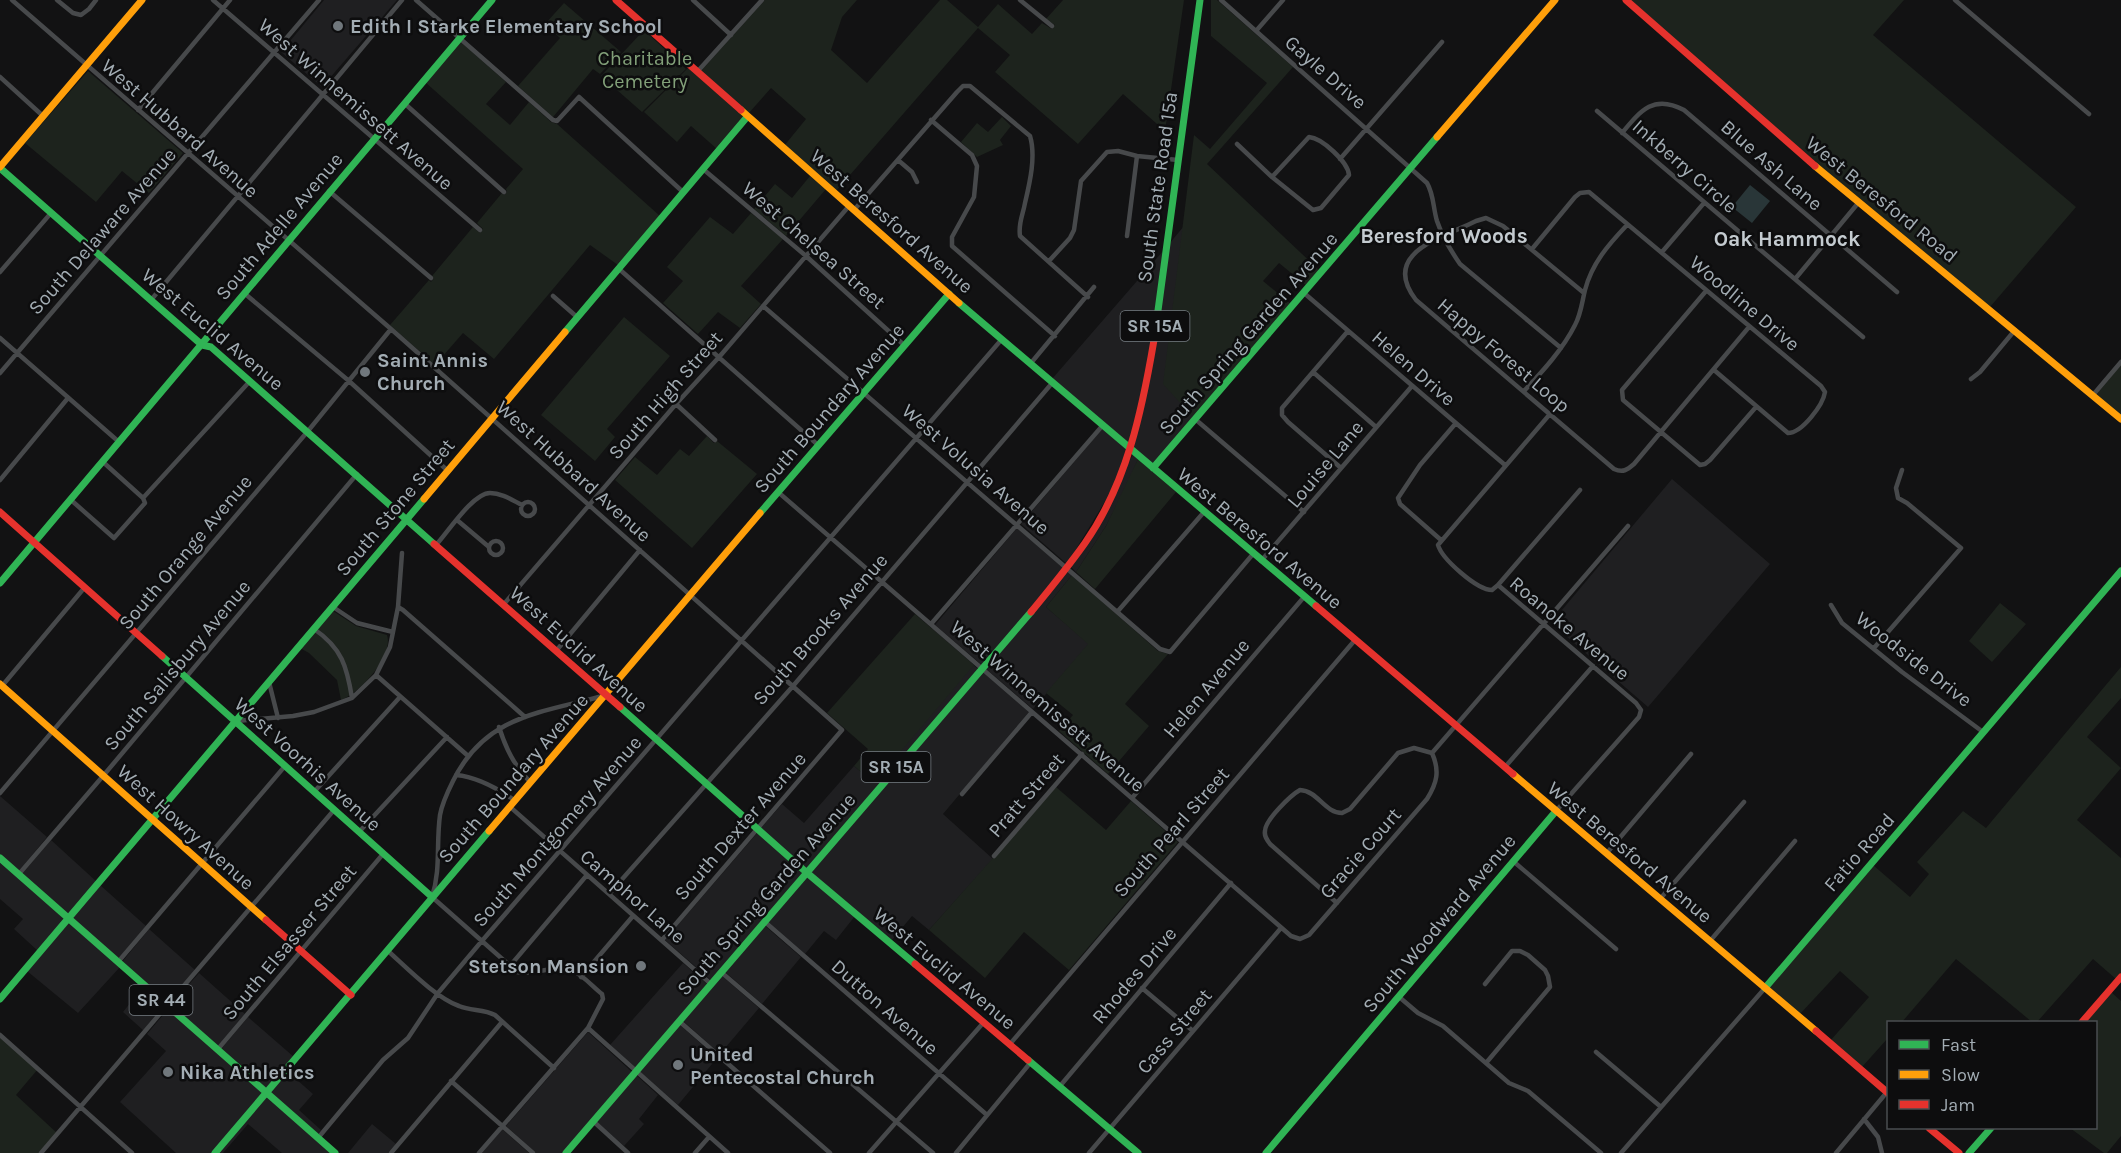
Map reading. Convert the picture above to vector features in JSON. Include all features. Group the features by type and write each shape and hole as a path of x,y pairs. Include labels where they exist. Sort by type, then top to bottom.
{"main road":[{"path":"0,167 142,0"},
{"name":"South Adelle Avenue","path":"0,583 492,0"},
{"name":"West Beresford Avenue","path":"616,0 949,294 1887,1092"},
{"name":"South State Road 15a","path":"1132,449 1148,380 1200,0"},
{"name":"South Spring Garden Avenue","path":"1153,468 1555,0"},
{"name":"West Beresford Road","path":"1626,0 1701,64 1786,142 2121,419"},
{"name":"South Stone Street","path":"0,999 747,117"},
{"name":"West Euclid Avenue","path":"0,167 202,345 211,347 308,431 806,872 1138,1153"},
{"name":"South Boundary Avenue","path":"215,1153 514,800 949,294"},
{"name":"South Spring Garden Avenue","path":"566,1153 1068,568 1104,512 1120,481 1132,449"},
{"name":"West Voorhis Avenue","path":"0,512 432,897"},
{"name":"Fatio Road","path":"1765,988 2121,571"},
{"name":"West Howry Avenue","path":"1,686 351,995"},
{"name":"South Woodward Avenue","path":"1266,1153 1556,811"},
{"name":"SR 44","path":"0,858 267,1092 333,1153"},
{"path":"2084,1021 2121,977"},
{"path":"1930,1129 1959,1153"},
{"path":"1969,1153 1990,1129"}],"street":[{"name":"West Hubbard Avenue","path":"12,0 391,329 842,730"},
{"path":"57,0 73,13 81,15 96,0"},
{"name":"West Winnemissett Avenue","path":"213,0 480,230"},
{"path":"138,110 230,0"},
{"name":"South Delaware Avenue","path":"0,373 319,0"},
{"path":"151,300 239,198 402,0"},
{"path":"416,0 553,120 556,121 579,98 683,192"},
{"path":"693,0 731,35"},
{"path":"697,72 762,0"},
{"name":"Gayle Drive","path":"1221,0 1412,167 1431,190 1438,223 1460,264 1561,348"},
{"path":"1256,31 1282,0"},
{"path":"1955,0 2089,114"},
{"path":"1022,1 1052,26"},
{"path":"1340,159 1442,42"},
{"path":"0,77 43,116"},
{"name":"South High Street","path":"504,604 806,256 898,160 963,86 970,86 1030,136 1034,147 1025,205 1018,226 1020,236 1049,261"},
{"path":"404,103 504,192"},
{"name":"Blue Ash Lane","path":"1622,133 1646,108 1660,103 1675,105 1684,110 1897,292"},
{"name":"Inkberry Circle","path":"1597,111 1863,336"},
{"path":"932,120 972,155 978,166 974,197 952,237 952,246 1055,336"},
{"path":"1237,144 1272,177 1308,208 1317,211 1347,179 1349,170 1320,140 1310,137 1272,177"},
{"path":"1088,297 1049,261 1067,242 1074,230 1081,181 1107,152 1118,151 1137,156 1178,160"},
{"path":"1126,236 1137,156"},
{"path":"898,160 912,172 917,182"},
{"name":"West Chelsea Street","path":"703,169 806,256 904,345"},
{"path":"329,191 431,278"},
{"name":"Woodline Drive","path":"1532,249 1575,197 1585,191 1598,199 1821,386 1825,393 1824,400 1798,431 1788,433 1714,370"},
{"path":"1795,279 1859,202"},
{"path":"1662,252 1704,203"},
{"path":"0,272 51,213"},
{"name":"Happy Forest Loop","path":"1584,293 1503,226 1486,218 1416,250 1411,257 1406,276 1407,286 1416,300 1614,469 1621,472 1634,464 1749,327"},
{"path":"1524,391 1568,339 1580,315 1584,293 1599,258 1627,225"},
{"path":"618,268 819,445"},
{"path":"1031,363 1094,288"},
{"path":"1706,291 1622,390 1623,400 1700,465 1706,464 1756,406"},
{"path":"243,293 349,381 448,471"},
{"name":"Helen Drive","path":"1304,293 1505,465"},
{"path":"553,296 577,317"},
{"name":"West Volusia Avenue","path":"763,306 1160,649 1170,652 1253,554"},
{"name":"South Orange Avenue","path":"0,793 308,431 391,329"},
{"path":"1971,379 1980,372 2015,330"},
{"path":"1341,468 1288,423 1282,415 1282,408 1348,331"},
{"path":"0,338 119,442"},
{"name":"South Montgomery Avenue","path":"318,1138 383,1060 408,1038 438,993 481,942 1002,339"},
{"path":"2092,395 2121,362"},
{"path":"1312,372 1376,427"},
{"path":"71,500 114,538 250,381"},
{"name":"South Brooks Avenue","path":"609,894 793,686 1053,382"},
{"name":"Louise Lane","path":"1261,561 1412,386"},
{"path":"0,480 68,398"},
{"path":"676,404 715,440"},
{"path":"1441,540 1550,414"},
{"path":"1195,419 1305,512"},
{"name":"Roanoke Avenue","path":"1456,423 1402,490 1398,498 1400,504 1441,540 1438,545 1443,556 1479,587 1492,590 1498,585 1636,703 1641,710 1639,717"},
{"path":"931,624 1103,425"},
{"path":"103,462 144,501"},
{"path":"1874,648 1961,548 1898,498 1896,488 1902,470"},
{"name":"South Salisbury Avenue","path":"18,874 104,776 357,474"},
{"path":"1498,585 1580,490"},
{"name":"West Winnemissett Avenue","path":"778,492 1281,928 1291,936 1300,939"},
{"path":"436,545 477,498 488,493 500,494 522,505"},
{"path":"1118,611 1204,512"},
{"path":"457,520 489,547"},
{"path":"1337,903 1270,844 1264,830 1267,823 1293,794 1300,790 1311,793 1331,810 1342,813 1350,809 1398,753 1414,748 1432,753 1628,526"},
{"path":"556,651 640,549"},
{"path":"236,722 314,712 352,698 376,675 390,647 398,607 402,553"},
{"path":"1,686 86,587"},
{"name":"Helen Avenue","path":"1132,798 1304,597"},
{"name":"Woodside Drive","path":"1831,605 1842,623 1902,672 1983,732"},
{"path":"333,607 357,623 393,632"},
{"path":"398,607 525,717"},
{"path":"314,629 327,638 339,651 349,675 352,698"},
{"name":"South Pearl Street","path":"1010,1044 1355,640"},
{"path":"1505,767 1593,666"},
{"path":"376,675 467,755"},
{"path":"268,682 278,717"},
{"path":"432,897 438,880 440,812 467,755 499,728 525,717 605,696"},
{"path":"314,792 400,697"},
{"path":"962,794 1032,712"},
{"name":"South Woodward Avenue","path":"1556,811 1639,717"},
{"path":"499,728 516,766 530,782"},
{"name":"South Dexter Avenue","path":"662,940 842,730"},
{"path":"359,832 447,737"},
{"name":"Gracie Court","path":"1300,939 1309,935 1426,799 1436,781 1437,769 1432,753"},
{"path":"1606,854 1691,753"},
{"name":"Pratt Street","path":"994,856 1082,754"},
{"path":"118,962 285,766"},
{"path":"456,775 485,783 514,800"},
{"path":"1660,899 1744,802"},
{"name":"Camphor Lane","path":"509,806 711,984"},
{"path":"41,1153 334,810"},
{"path":"1710,941 1795,841"},
{"name":"South Elsasser Street","path":"218,1049 383,854"},
{"path":"1513,861 1616,949"},
{"path":"479,1153 588,1028 602,1003 602,994 570,969 562,968 527,974 509,967 587,875"},
{"name":"Rhodes Drive","path":"1060,1086 1231,884"},
{"name":"West Voorhis Avenue","path":"432,897 509,967"},
{"path":"581,977 633,916"},
{"name":"Dutton Avenue","path":"764,922 987,1115"},
{"name":"Cass Street","path":"1089,1153 1281,928"},
{"path":"388,951 438,993 459,1006 489,1012 554,1068"},
{"path":"1485,984 1512,951 1520,951 1545,969 1550,982 1550,987 1540,1000 1486,1063"},
{"path":"721,972 933,1153"},
{"path":"1142,988 1193,1031"},
{"name":"Fatio Road","path":"1621,1153 1765,988"},
{"path":"1398,996 1418,1013 1443,1026 1509,1083 1528,1091 1601,1153"},
{"path":"679,1021 830,1153"},
{"path":"391,1153 502,1022"},
{"path":"869,1153 984,1022"},
{"path":"588,1028 728,1153"},
{"path":"0,1035 132,1153"},
{"path":"1596,1052 1661,1107"},
{"path":"956,1153 1031,1062"},
{"path":"451,1081 532,1153"},
{"path":"1836,1153 1887,1094"},
{"path":"1864,1119 1878,1137 1882,1153"},
{"path":"593,1121 628,1153"},
{"path":"695,1153 709,1137"}],"shaded area":[{"name":"Edith I Starke Elementary School","path":"324,0 397,0 322,87 281,52"},
{"path":"1750,185 1770,201 1752,223 1732,207"},
{"path":"1184,226 1179,266 1193,417 1153,465 1134,448 1169,244"},
{"path":"1163,251 1146,380 1131,445 1052,379"},
{"path":"1103,428 1129,450 1118,480 1067,564 1021,524"},
{"path":"1133,454 1138,459 1128,483 1106,526 1076,572 1071,567"},
{"path":"1672,479 1770,564 1648,707 1551,623"},
{"path":"1017,528 1064,568 982,665 935,625"},
{"path":"1068,571 1072,575 1046,607 1089,644 1033,709 985,668"},
{"path":"932,628 978,669 806,869 761,828 782,804 804,823 854,766 873,782"},
{"path":"982,671 1029,712 943,814 993,859 929,930 912,916 892,940 809,872"},
{"path":"0,796 47,837 19,871 0,854"},
{"path":"758,832 803,873 711,980 665,940"},
{"path":"51,840 97,882 69,915 22,874"},
{"path":"0,861 65,919 38,951 14,929 23,919 0,899"},
{"path":"806,875 855,916 836,940 824,931 805,954 767,921"},
{"path":"100,885 146,926 118,959 72,918"},
{"path":"69,922 120,967 78,1013 27,971"},
{"path":"764,925 801,957 762,1004 724,971"},
{"path":"149,929 195,970 168,1002 122,962"},
{"path":"683,963 707,984 636,1068 610,1045"},
{"path":"199,973 245,1014 218,1046 171,1005"},
{"path":"721,975 759,1008 720,1054 682,1020"},
{"path":"143,987 165,1006 144,1031 123,1012"},
{"path":"168,1009 263,1093 212,1153 176,1153 120,1102 166,1051 147,1034"},
{"path":"248,1017 294,1057 266,1089 221,1049"},
{"path":"679,1024 717,1058 678,1105 639,1071"},
{"path":"588,1032 632,1072 563,1153 536,1153 506,1126"},
{"path":"287,1071 313,1094 299,1110 321,1130 318,1134 270,1092"},
{"path":"636,1075 658,1095 639,1119 644,1124 624,1146 596,1121"},
{"path":"266,1096 330,1152 282,1153 248,1124 223,1153 218,1153"},
{"path":"372,1124 396,1144 388,1153 348,1153"},
{"path":"502,1129 529,1153 482,1153"}],"green space":[{"path":"765,0 857,0 842,17 831,50 867,83 940,0 947,0 978,27 998,4 1032,34 1042,23 1052,29 1055,25 1046,19 1063,0 1184,0 1165,131 1123,94 1078,144 995,72 1010,55 978,28 836,191 784,146 806,119 771,88 748,114 700,72"},
{"path":"1211,0 1217,0 1293,67 1207,164 1320,271 1307,286 1279,263 1263,281 1291,304 1193,417 1163,384 1194,135 1210,149 1267,83 1211,36"},
{"path":"1630,0 1904,0 1873,35 2076,207 1990,307 1788,140"},
{"path":"564,3 621,52 600,74 593,69 553,117 518,86 560,38 545,24"},
{"name":"Charitable Cemetery","path":"644,30 686,69 642,112 601,76"},
{"path":"460,41 506,82 486,104 510,125 529,102 660,216 618,265 590,245 494,359 463,333 435,365 390,325 429,280 431,282 434,278 432,276 473,227 480,233 483,229 477,223 502,193 504,195 507,192 506,189 523,169 425,82"},
{"path":"688,68 744,117 717,149 691,126 677,142 644,112"},
{"path":"88,71 183,153 149,193 122,171 96,202 25,143"},
{"path":"1002,117 1011,126 1000,140 1003,145 977,157 961,142 977,123 988,132"},
{"path":"810,176 826,189 786,236 754,209 775,184 792,198"},
{"path":"751,213 783,239 741,286 761,304 740,328 718,312 698,334 663,303 683,281 667,267 710,217 733,234"},
{"path":"624,317 670,356 607,429 615,437 595,461 541,415"},
{"path":"2121,365 2121,416 2096,395"},
{"path":"707,436 714,443 717,441 757,474 692,548 615,480 635,457 657,475 680,449 689,456"},
{"path":"1138,459 1176,492 1095,589 1076,572 1106,526"},
{"path":"1072,575 1158,651 1168,654 1125,704 1149,726 1108,774 1059,731 1073,715 1046,693 1088,644 1046,607"},
{"path":"2000,603 2026,624 1992,662 1969,641"},
{"path":"333,611 356,626 387,635 388,644 381,663 374,673 357,690 341,700 337,680 309,653 300,648"},
{"path":"915,614 974,665 874,783 854,766 868,749 827,713"},
{"path":"2121,667 2121,698 2087,737 2121,768 2077,820 2121,858 2121,973 2116,979 2093,959 2038,1021 2031,1021 1956,959 1903,1021 1887,1021 1887,1039 1862,1067 1830,1041 1869,997 1840,971 1800,1014 1769,988 1873,865 1910,897 1929,874 1917,862 1963,811 1986,828"},
{"path":"1056,787 1106,830 1131,801 1178,842 1069,970 1024,932 985,978 929,930"},
{"path":"2111,992 2121,1001 2121,1136 2107,1153 2071,1129 2097,1129 2097,1021 2086,1021"},
{"path":"0,1035 38,1069 16,1095 58,1134 41,1153 0,1153"}],"traffic: fast":[{"path":"0,583 492,0"},
{"path":"1154,340 1200,0"},
{"path":"565,332 747,117"},
{"path":"1153,468 1437,137"},
{"path":"0,168 202,345 211,347 434,544"},
{"path":"760,513 949,294"},
{"path":"959,303 1316,606"},
{"path":"0,999 424,499"},
{"path":"1765,988 2121,571"},
{"path":"566,1153 1031,612"},
{"path":"162,656 432,897"},
{"path":"620,707 806,872 915,964"},
{"path":"1266,1153 1556,811"},
{"path":"215,1153 489,831"},
{"path":"0,858 335,1153"},
{"path":"1028,1060 1138,1153"},
{"path":"1969,1153 1990,1129"}],"traffic: slow":[{"path":"0,167 142,0"},
{"path":"1437,137 1555,0"},
{"path":"741,110 959,303"},
{"path":"1815,166 2121,419"},
{"path":"424,499 565,332"},
{"path":"489,831 760,513"},
{"path":"0,684 266,920"},
{"path":"1513,774 1816,1031"}],"traffic: jam":[{"path":"616,0 741,110"},
{"path":"1626,0 1815,166"},
{"path":"1031,612 1085,543 1112,496 1131,446 1154,340"},
{"path":"0,512 162,656"},
{"path":"434,544 620,707"},
{"path":"1316,606 1513,774"},
{"path":"266,920 351,995"},
{"path":"915,964 1028,1060"},
{"path":"2083,1021 2121,977"},
{"path":"1816,1031 1887,1092"},
{"path":"1930,1129 1959,1153"}],"place":[{"name":"Edith I Starke Elementary School","path":"338,26"},
{"name":"Saint Annis Church","path":"365,372"},
{"name":"Stetson Mansion","path":"641,966"},
{"name":"United Pentecostal Church","path":"678,1065"},
{"name":"Nika Athletics","path":"168,1072"}],"district":[{"name":"Beresford Woods","path":"1444,236"},
{"name":"Oak Hammock","path":"1787,239"}]}
